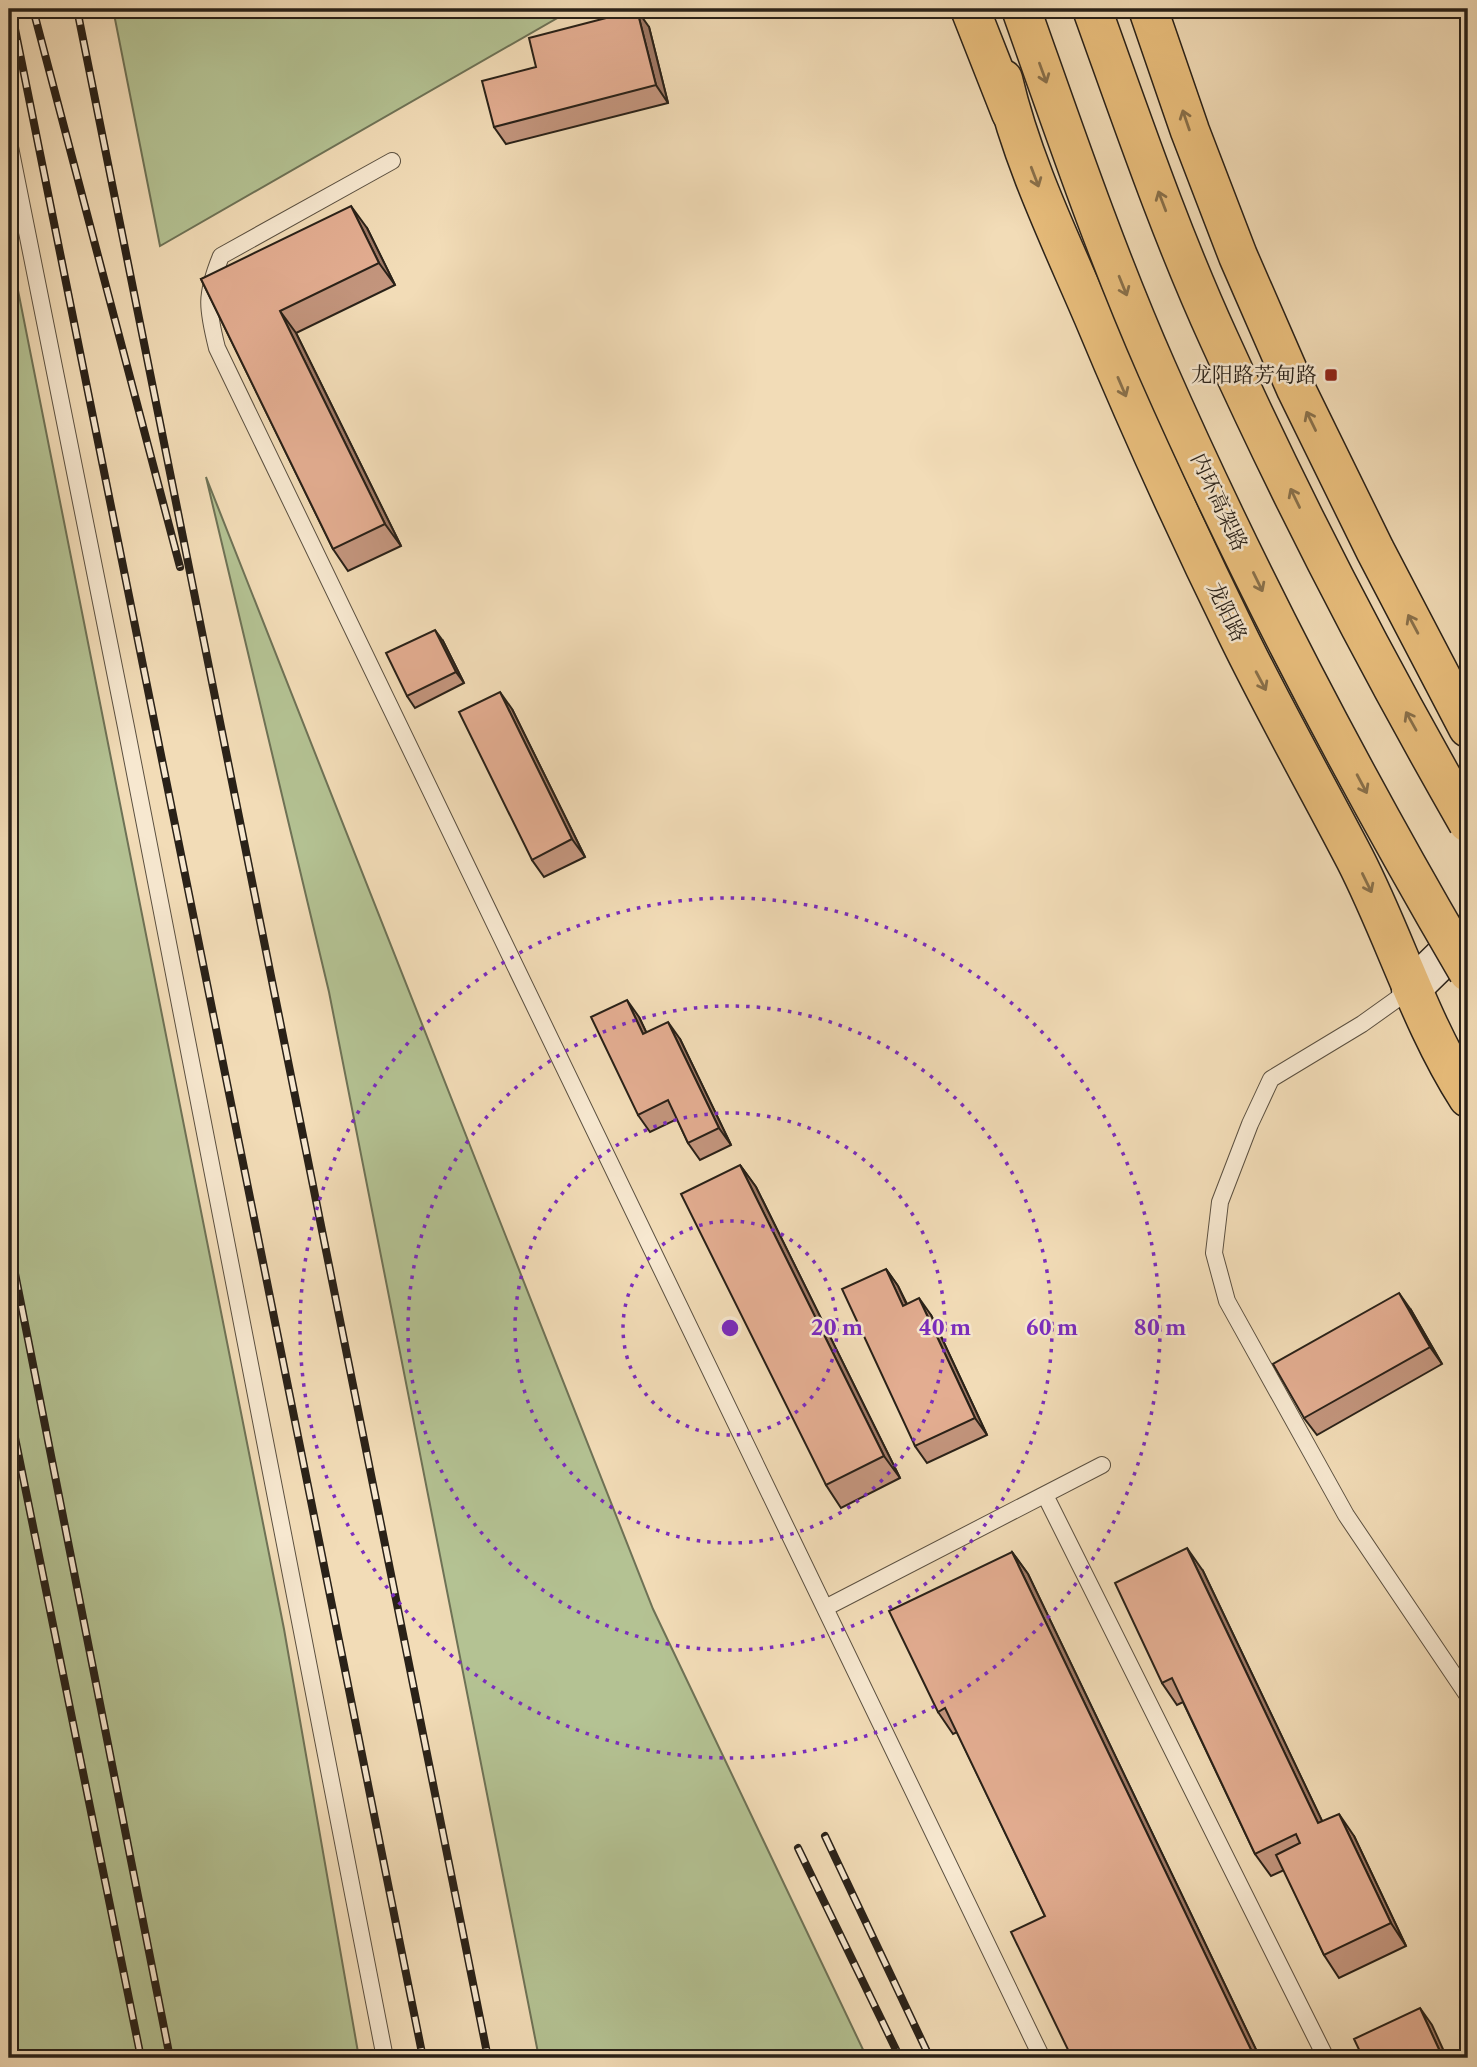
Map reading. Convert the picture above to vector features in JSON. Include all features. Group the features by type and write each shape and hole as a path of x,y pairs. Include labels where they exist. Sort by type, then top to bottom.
{"main road":[{"name":"龙阳路","path":"950,9 1011,113"},
{"path":"970,9 1011,113"},
{"name":"龙阳路","path":"987,9 1011,113 1136,420 1238,636 1370,889 1411,989 1454,1076 1468,1098"},
{"name":"内环高架路","path":"1020,9 1098,227 1157,369 1229,525 1303,673 1405,864 1468,972"},
{"path":"1092,9 1162,203 1218,339 1366,640 1468,824"},
{"path":"1148,9 1228,231 1296,389 1375,550 1468,727"},
{"path":"1411,989 1468,933"},
{"path":"1411,989 1468,961"}],"lane":[{"path":"9,142 142,808 385,2058"},
{"path":"392,161 222,256 211,283 209,314 217,348 1042,2058"},
{"path":"1411,989 1362,1024 1271,1079 1250,1124 1220,1202 1213,1253 1227,1301 1346,1515 1468,1696"},
{"path":"825,1608 1102,1465"},
{"path":"1045,1495 1326,2058"}],"green space":[{"path":"113,9 573,9 160,246"},
{"path":"9,245 284,1629 359,2058 9,2058"},
{"path":"206,477 653,1609 867,2058 539,2058 329,992"}],"building":[{"path":"637,10 656,85 494,127 482,81 536,67 529,38"},
{"path":"351,206 379,263 280,311 385,524 333,549 201,279"},
{"path":"435,630 456,672 407,696 386,653"},
{"path":"500,692 572,839 532,860 459,712"},
{"path":"627,1000 643,1034 668,1022 719,1128 688,1143 668,1100 638,1115 591,1017"},
{"path":"740,1165 884,1456 826,1485 681,1194"},
{"path":"886,1269 903,1306 919,1298 975,1418 915,1446 842,1289"},
{"path":"1399,1293 1430,1347 1304,1418 1273,1364"},
{"path":"1187,1548 1318,1823 1339,1814 1391,1923 1324,1955 1276,1855 1300,1843 1296,1834 1255,1854 1172,1678 1162,1683 1115,1583"},
{"path":"1012,1552 1255,2058 1072,2058 1011,1932 1045,1916 945,1708 938,1712 889,1611"},
{"path":"1420,2008 1443,2058 1363,2058 1354,2039"}],"railway":[{"path":"11,9 423,2058"},
{"path":"33,9 180,567"},
{"path":"77,9 488,2058"},
{"path":"9,1243 170,2058"},
{"path":"9,1408 141,2058"},
{"path":"825,1836 930,2058"},
{"path":"798,1848 900,2058"}],"place":[{"name":"龙阳路芳甸路","path":"1331,375"}]}
